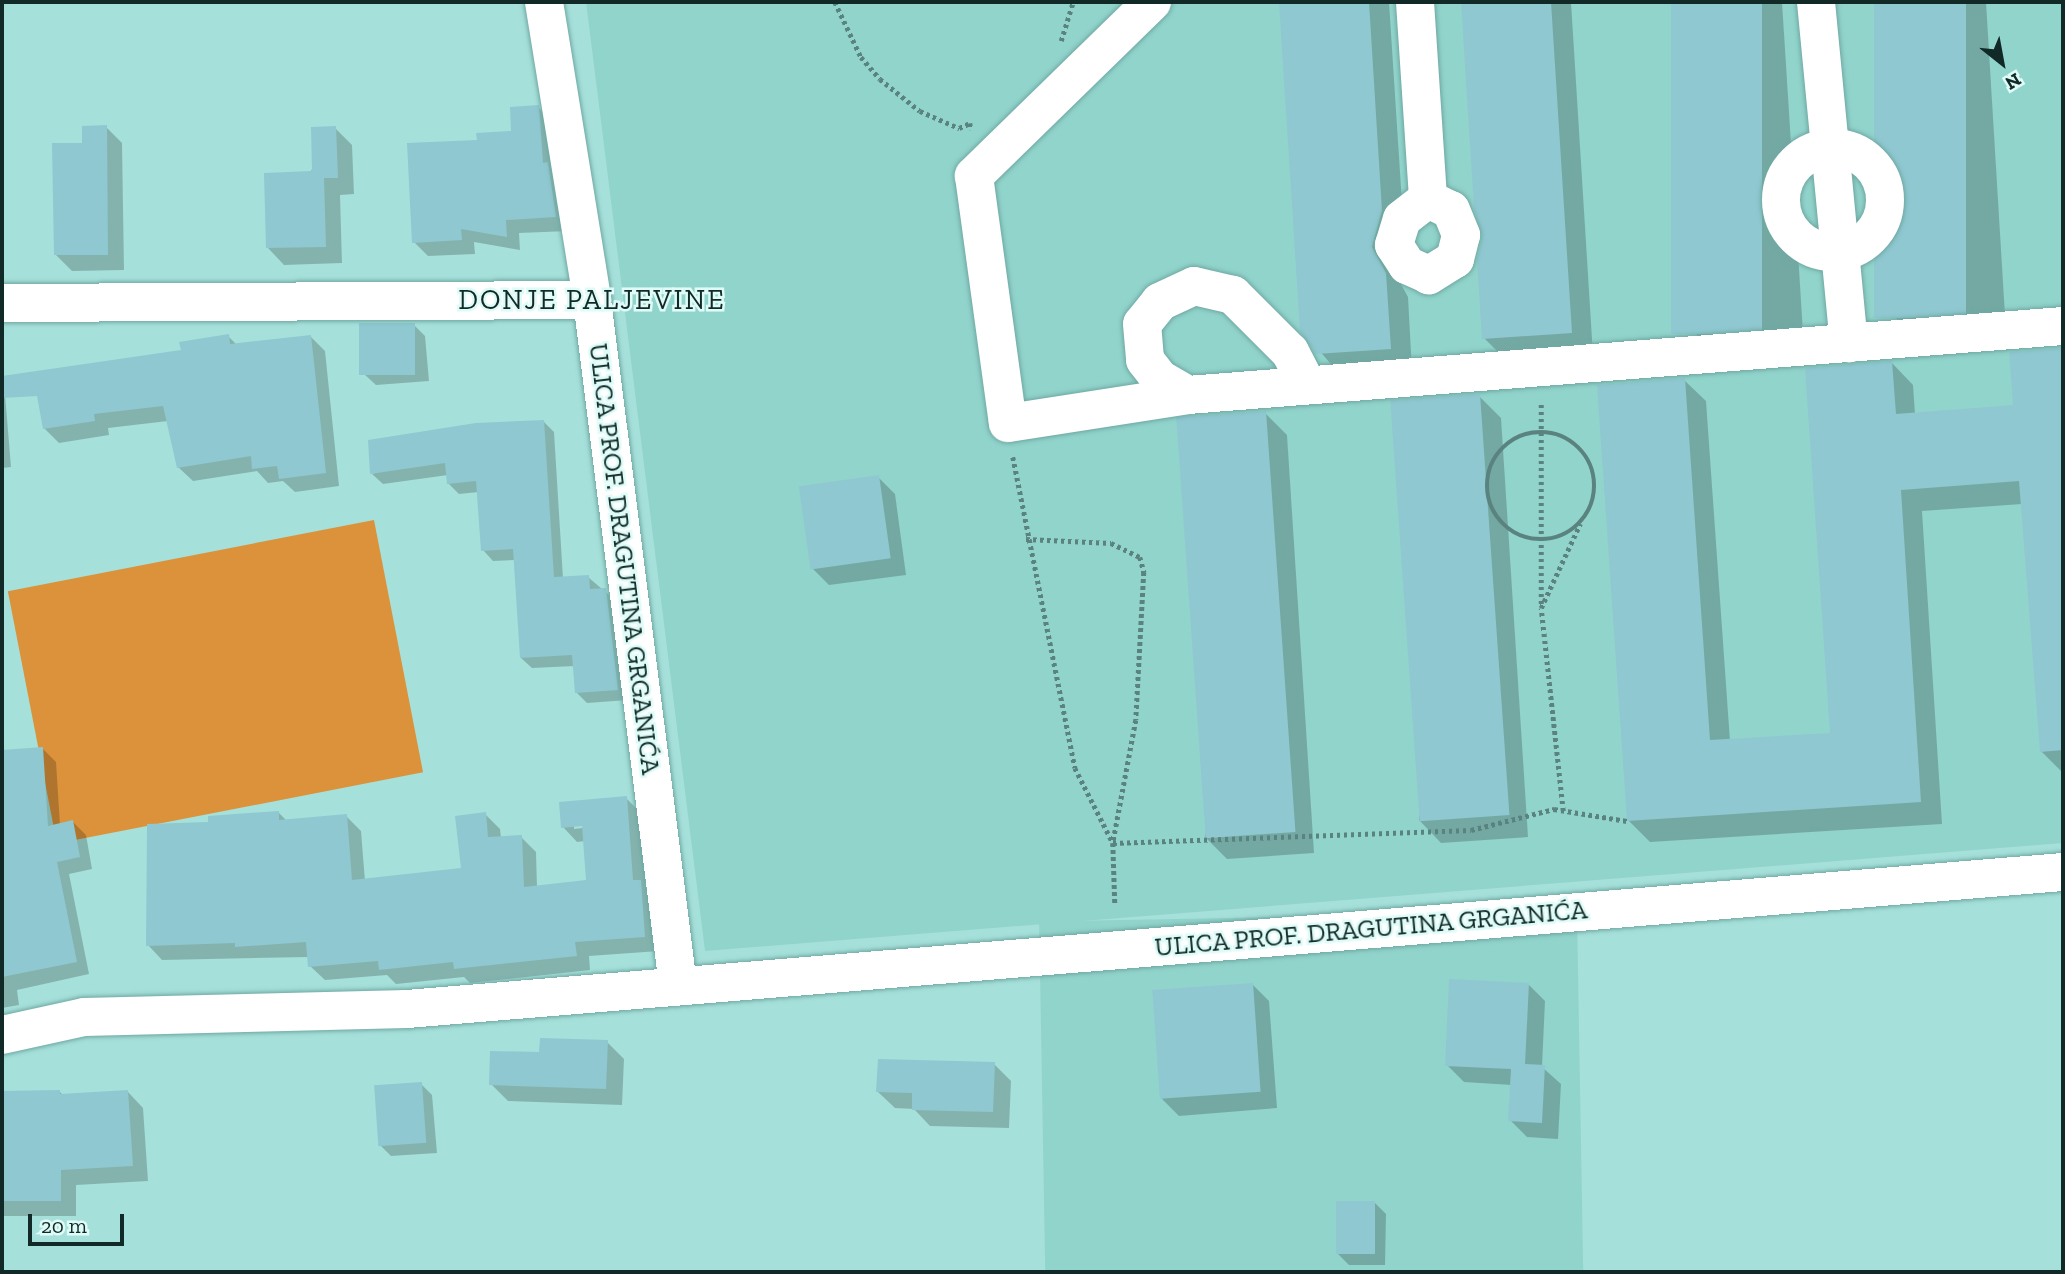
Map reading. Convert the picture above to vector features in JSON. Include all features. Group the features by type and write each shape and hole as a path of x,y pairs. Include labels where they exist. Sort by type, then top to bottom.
{"street":[{"name":"ULICA PROF. DRAGUTINA GRGANIĆA","path":"544,2 592,300 678,986"},
{"path":"1152,2 974,176 1008,423 1188,395 2063,326"},
{"path":"1415,2 1428,199"},
{"path":"1816,2 1849,343"},
{"path":"1830,148 1864,158 1884,186 1881,222 1857,247 1840,253 1823,253 1794,237 1780,206 1788,173 1814,151 1830,148"},
{"path":"1188,395 1160,379 1145,360 1142,324 1160,302 1194,286 1233,295 1290,352 1307,385"},
{"path":"2,303 592,300"},
{"name":"ULICA PROF. DRAGUTINA GRGANIĆA","path":"2,1035 84,1017 407,1009 2063,872"}],"path":[{"path":"835,2 861,57 880,79 920,111 959,128 970,123 974,176"},
{"path":"1538,368 1541,433 1541,608 1563,811"},
{"path":"1008,423 1026,539 1074,768 1113,844"},
{"path":"1541,608 1591,506 1593,470 1572,442 1541,433 1520,436 1505,446 1488,477 1490,503 1504,526 1519,536 1541,540 1569,532 1582,522"},
{"path":"1026,539 1111,543 1140,557 1144,572 1136,720 1113,844 1115,904"},
{"path":"1113,844 1471,830 1554,809 1627,821"}],"shaded area":[{"path":"586,2 2063,2 2063,843 705,951"},
{"path":"374,520 423,772 57,843 8,591"},
{"path":"1577,912 1583,1272 1045,1272 1039,921"}],"building":[{"path":"1279,2 1369,2 1382,211 1372,247 1386,273 1391,349 1316,354 1300,331"},
{"path":"1461,2 1551,2 1572,333 1482,339 1477,260 1482,239 1474,209"},
{"path":"1671,2 1762,2 1762,334 1671,334"},
{"path":"1874,2 1966,2 1966,318 1874,318"},
{"path":"539,105 543,163 548,162 556,217 506,220 507,237 461,229 462,240 412,243 407,143 477,140 476,133 511,131 510,107"},
{"path":"107,125 108,255 54,255 52,143 82,143 82,126"},
{"path":"336,126 338,178 324,178 326,247 266,248 264,173 312,171 311,127"},
{"path":"359,323 415,323 415,375 359,375"},
{"path":"229,334 230,344 311,335 326,473 279,479 277,466 252,469 251,456 177,468 163,406 94,414 95,421 43,429 37,396 2,398 2,376 181,350 179,342"},
{"path":"2063,348 2063,750 2040,752 2019,481 1901,490 1921,802 1627,821 1597,385 1685,378 1710,740 1830,733 1805,368 1892,361 1896,414 2013,405 2009,352"},
{"path":"1480,394 1509,815 1420,821 1390,400"},
{"path":"1266,411 1295,832 1206,838 1176,417"},
{"path":"544,420 554,577 589,575 590,589 606,588 618,690 575,693 572,655 520,658 513,549 481,551 476,481 447,484 445,463 370,474 368,440 476,423"},
{"path":"879,475 891,558 810,569 799,486"},
{"path":"43,747 48,826 73,820 80,857 57,862 77,962 2,977 2,750"},
{"path":"627,796 633,880 641,880 645,937 575,942 577,956 454,969 453,962 379,970 378,961 308,967 306,942 235,947 235,943 146,946 147,824 208,822 208,816 279,811 279,820 347,814 352,880 461,868 455,816 486,812 488,837 522,835 524,887 586,880 582,826 561,828 559,802"},
{"path":"1449,979 1529,983 1525,1064 1545,1065 1542,1123 1508,1121 1511,1069 1445,1066"},
{"path":"1253,983 1261,1092 1160,1099 1152,990"},
{"path":"540,1038 608,1040 606,1089 489,1085 490,1051 539,1052"},
{"path":"878,1059 995,1062 993,1112 912,1110 912,1093 876,1092"},
{"path":"422,1082 426,1143 378,1146 374,1085"},
{"path":"60,1090 60,1094 128,1090 133,1166 61,1170 61,1201 2,1201 2,1091"},
{"path":"1336,1201 1375,1201 1375,1254 1336,1254"}],"district":[{"name":"DONJE PALJEVINE","path":"592,300"}]}
